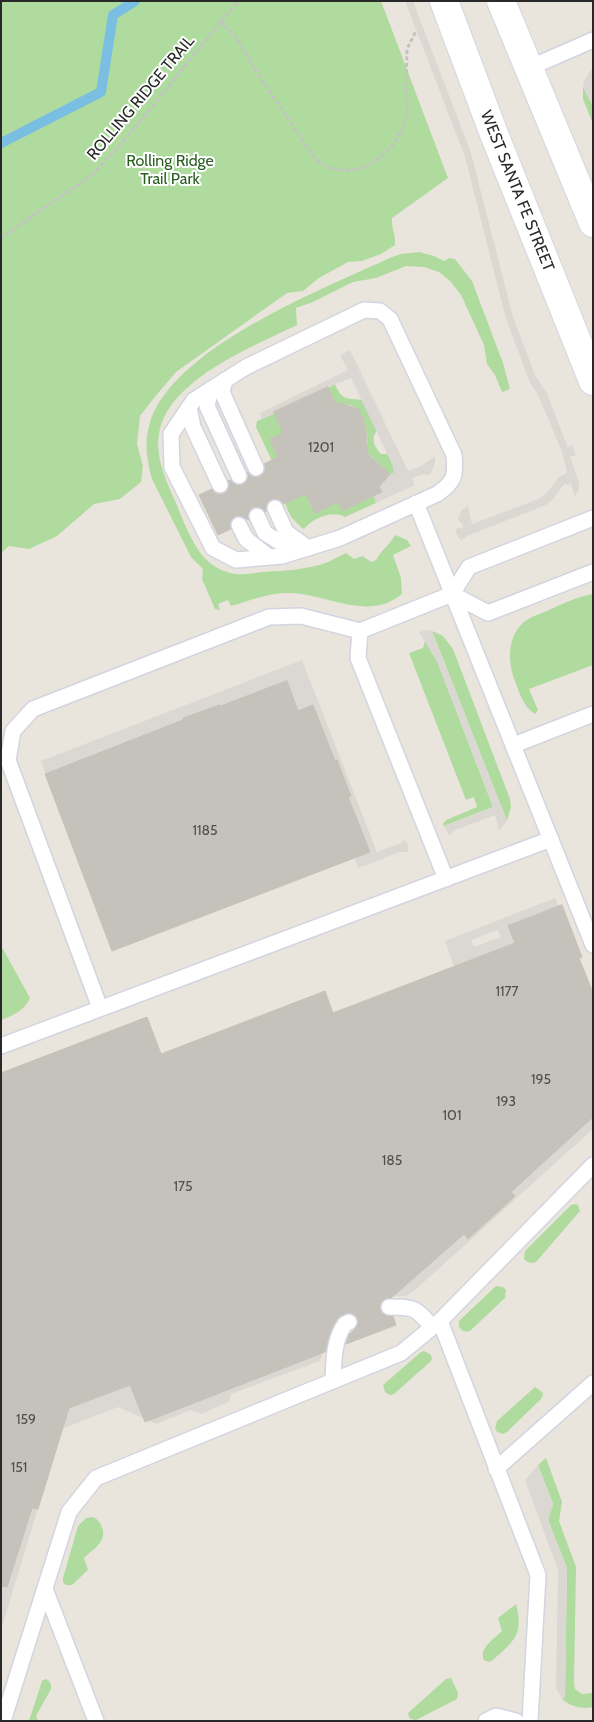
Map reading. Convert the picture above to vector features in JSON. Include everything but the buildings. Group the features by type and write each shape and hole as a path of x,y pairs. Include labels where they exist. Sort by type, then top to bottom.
{"street":[{"name":"WEST SANTA FE STREET","path":"444,1 494,134 593,381"},
{"path":"501,1 593,223"}],"lane":[{"path":"529,68 593,40"},
{"path":"364,310 380,311 390,319 454,455 456,473 447,488 340,538 282,556 236,560 213,548 172,467 171,434 194,400 225,380 246,367 364,310"},
{"path":"225,380 222,392 256,468"},
{"path":"211,389 207,406 238,476"},
{"path":"189,408 193,427 220,485"},
{"path":"416,503 593,945"},
{"path":"275,508 286,532 302,550"},
{"path":"257,516 265,533 302,550"},
{"path":"100,1008 8,760 12,731 33,709 269,617 301,616 360,631 452,594 469,567 593,518"},
{"path":"239,525 246,539 269,557"},
{"path":"452,594 488,613 593,572"},
{"path":"360,631 358,658 446,879"},
{"path":"514,745 593,714"},
{"path":"1,1046 551,839"},
{"path":"3,1721 69,1512 96,1478 401,1353 436,1324 593,1165"},
{"path":"389,1307 406,1307 419,1311 436,1324 538,1575 530,1721"},
{"path":"333,1381 336,1341 344,1324 349,1322"},
{"path":"496,1468 593,1383"},
{"path":"45,1589 96,1721"},
{"path":"486,1721 496,1716 516,1721"}],"path":[{"name":"ROLLING RIDGE TRAIL","path":"1,238 93,174 118,148 238,1"},
{"path":"221,21 237,39 312,155 326,167 345,170 363,168 379,159 394,144 402,130 407,114 407,49 416,32"}],"green space":[{"name":"Rolling Ridge Trail Park","path":"1,1 381,1 448,178 392,218 395,245 381,254 362,261 348,262 319,278 303,291 287,293 176,372 140,416 137,444 143,466 141,482 120,499 94,504 57,536 29,549 9,546 1,553"},
{"path":"583,87 593,106 593,124 583,99"},
{"path":"419,252 444,261 449,258 455,259 472,281 503,363 510,389 502,392 495,375 487,364 484,345 461,295 451,282 439,272 424,267 406,266 376,278 353,282 313,302 296,308 297,325 221,363 186,389 173,404 163,420 158,439 162,468 184,522 197,549 209,562 221,570 239,574 305,568 322,564 346,553 354,559 363,556 371,562 376,560 395,535 407,540 411,546 393,555 401,578 402,594 389,602 375,606 361,606 305,594 283,593 231,606 228,600 218,604 220,610 215,609 202,579 203,569 191,557 150,472 147,433 162,398 186,371 217,347 252,324 392,257"},
{"path":"335,384 340,393 346,398 363,400 377,431 374,437 375,446 381,454 388,454 394,473 390,474 368,453 366,428 363,419 354,406 338,407 328,388"},
{"path":"275,413 284,433 270,440 296,495 305,491 338,502 342,510 374,496 376,503 345,517 334,514 323,516 304,529 302,528 291,517 267,464 272,461 256,427 257,421"},
{"path":"593,594 593,665 529,689 538,710 535,714 522,699 512,673 510,656 516,632 528,619 571,600"},
{"path":"432,631 443,636 453,649 510,799 511,807 507,821"},
{"path":"425,641 437,661 493,807 444,826 443,824 446,820 477,807 474,797 466,800 409,653 423,648"},
{"path":"1,949 3,949 30,998 22,1009 1,1020"},
{"path":"571,1205 578,1205 580,1211 536,1262 531,1263 525,1260 525,1251"},
{"path":"496,1286 503,1287 506,1290 505,1298 471,1330 463,1331 459,1327 459,1321"},
{"path":"424,1351 431,1355 432,1359 430,1362 394,1394 390,1395 385,1392 383,1385"},
{"path":"535,1387 542,1392 541,1399 507,1432 503,1434 497,1432 495,1428 497,1421"},
{"path":"546,1458 562,1502 559,1521 576,1567 574,1683 575,1689 582,1694 593,1693 593,1707 589,1708 576,1707 562,1699 565,1697 567,1568 548,1520 553,1504 538,1465"},
{"path":"93,1517 101,1525 103,1531 102,1540 84,1558 88,1570 72,1585 66,1585 63,1582 63,1578 78,1526 86,1518"},
{"path":"516,1604 519,1623 512,1642 493,1660 489,1662 484,1660 483,1652 485,1648 502,1631 498,1618"},
{"path":"451,1678 458,1693 457,1699 416,1720 409,1717 408,1713 446,1679"},
{"path":"45,1679 50,1683 51,1689 36,1716 38,1721 29,1721 42,1681"}],"shaded area":[{"path":"405,1 413,1 471,153 513,317 535,375 547,393 568,448 572,445 576,456 570,456 579,483 579,489 575,497 571,484 567,485 565,483 546,505 467,536 461,541 455,529 464,527 458,519 461,511 468,506 472,524 536,500 545,495 559,477 567,473 563,455 537,393 530,383 506,319 465,157"},
{"path":"593,67 593,106 583,87 584,81"},
{"path":"350,350 408,471 421,466 435,456 435,463 430,475 424,474 412,478 415,485 376,503 374,496 381,493 379,487 390,474 394,473 393,466 351,378 262,419 260,413 348,370 340,355"},
{"path":"432,631 507,821 499,830 495,815 456,830 449,835 444,826 493,807 437,661 419,632"},
{"path":"302,660 377,852 401,843 405,839 408,845 408,852 400,852 358,868 334,803 351,796 337,761 320,767 298,711 231,736 219,705 183,718 195,750 56,803 41,761"},
{"path":"555,898 593,993 548,930 454,967 445,941","holes":["498,930 501,937 474,947 471,940"]},
{"path":"593,1106 593,1129 413,1292 406,1296 382,1297 342,1312 333,1324 320,1361 231,1394 229,1402 201,1414 191,1410 156,1424 118,1407 62,1429 1,1630 1,1584 57,1413 286,1325"},
{"path":"538,1465 553,1505 548,1520 567,1568 565,1697 562,1699 556,1688 558,1570 525,1480"}],"waterway":[{"path":"1,143 101,92 113,15 135,1"}]}
